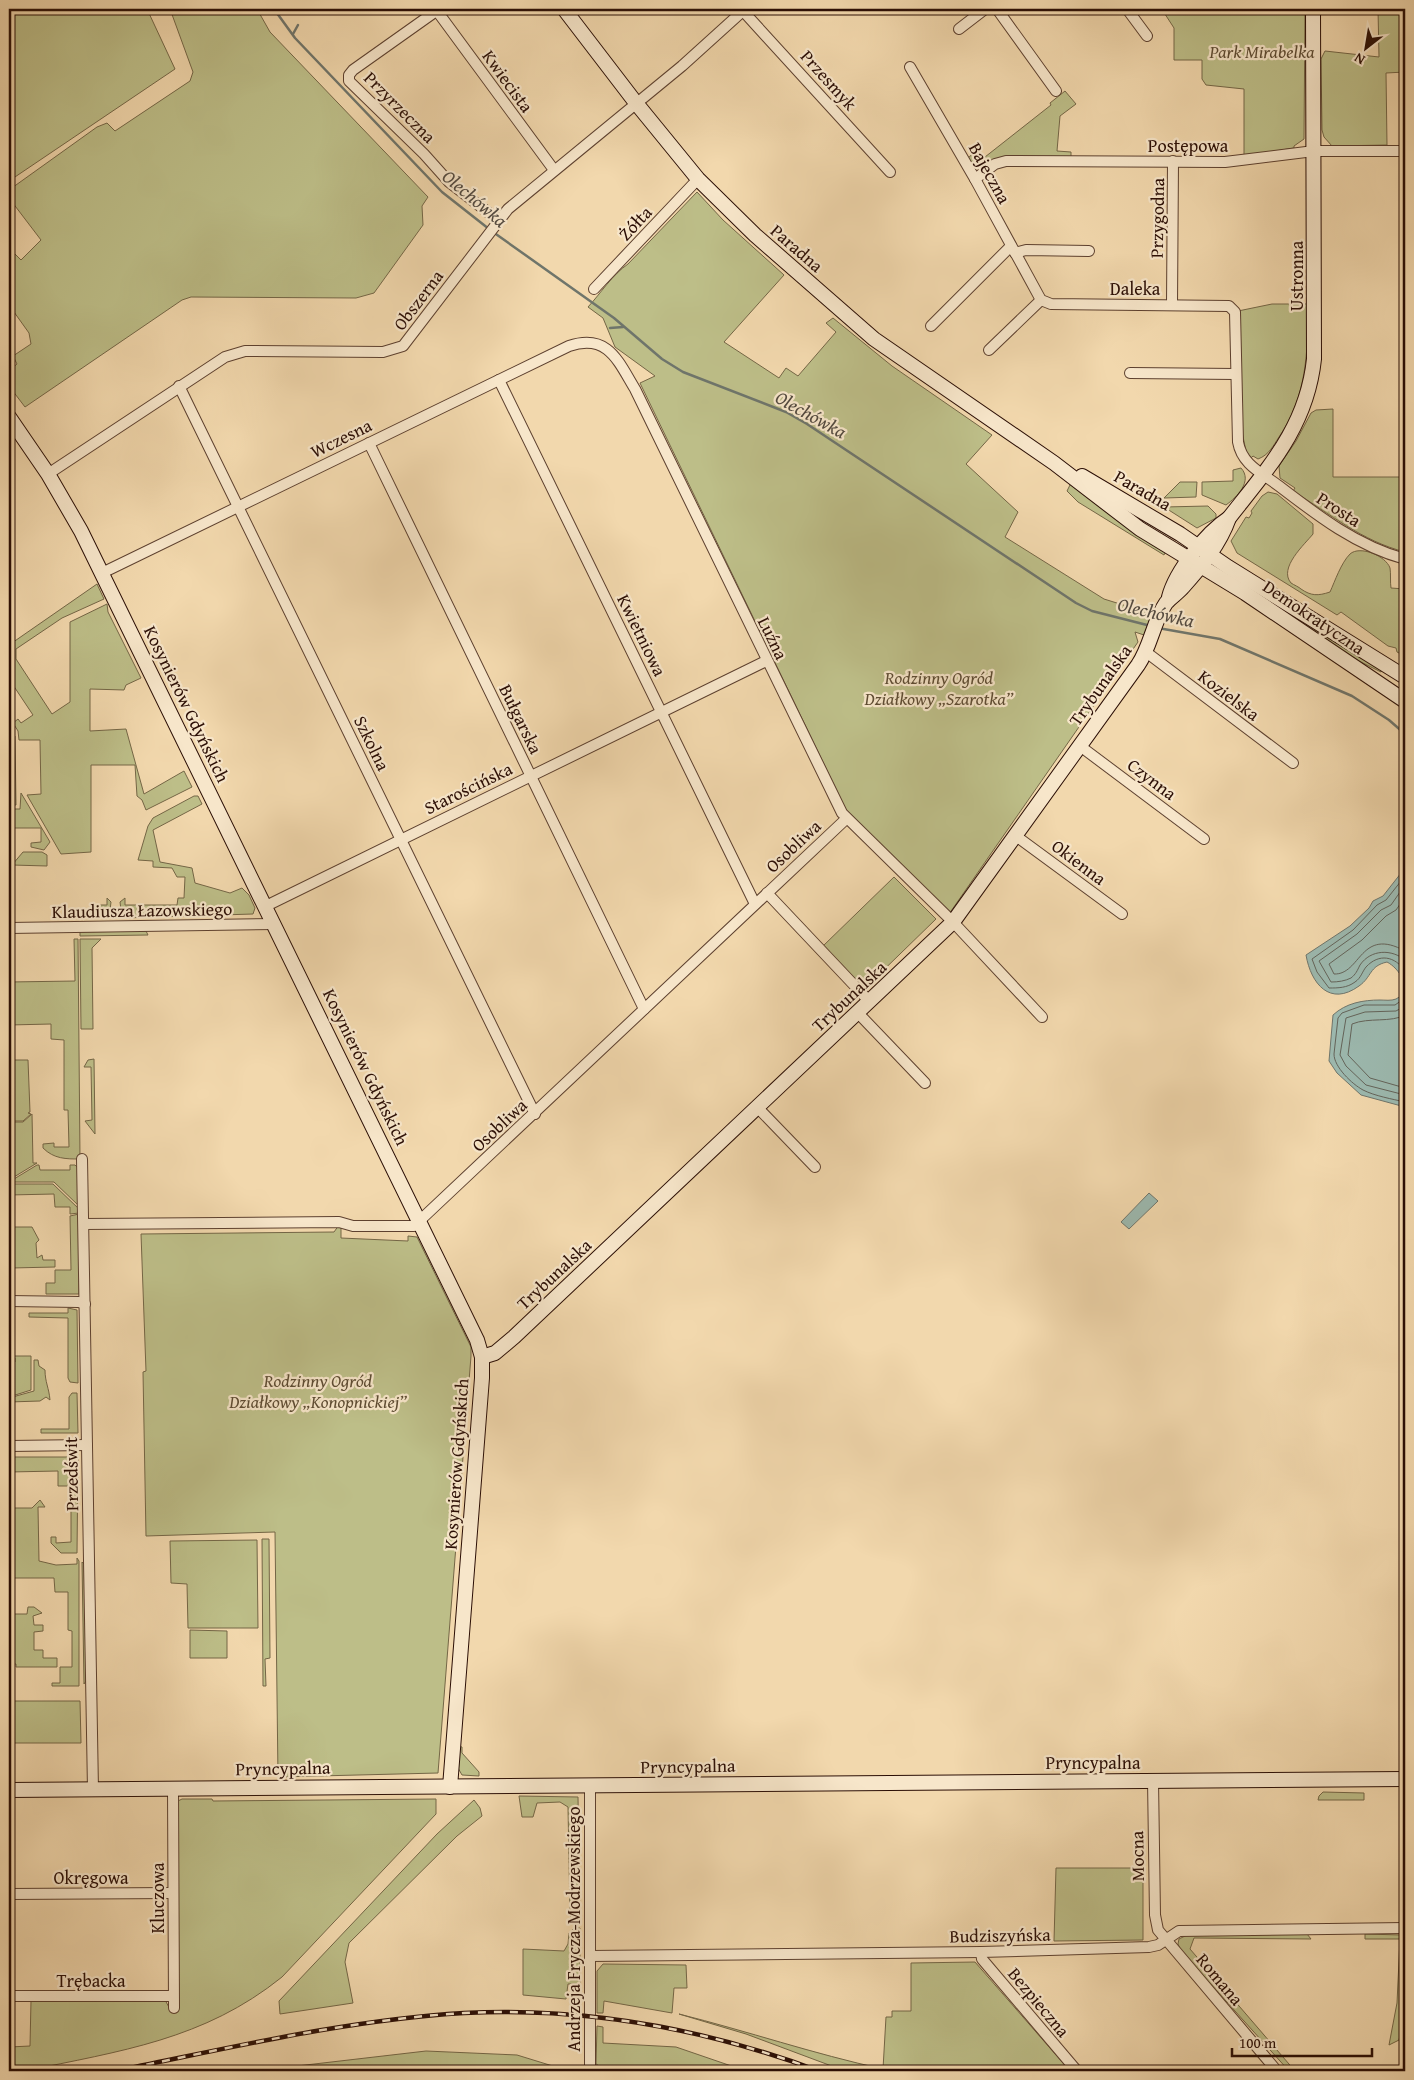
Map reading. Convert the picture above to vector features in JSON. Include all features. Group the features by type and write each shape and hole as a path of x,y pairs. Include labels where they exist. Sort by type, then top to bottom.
{"street":[{"name":"Paradna","path":"564,9 636,103 698,179 755,235 874,338 1054,463 1140,529 1195,562"},
{"path":"959,29 985,9"},
{"path":"997,9 1056,91"},
{"path":"1127,9 1147,36"},
{"name":"Ustronna","path":"1204,550 1225,531 1230,518 1292,433 1301,415 1312,378 1315,333 1313,9"},
{"name":"Przyrzeczna","path":"438,10 349,74 350,80 424,154 449,182 497,222"},
{"name":"Kwiecista","path":"438,10 554,170"},
{"name":"Obszerna","path":"48,474 225,357 245,351 383,352 396,349 413,336 497,222 518,200 682,66 744,10"},
{"name":"Przesmyk","path":"744,10 890,172"},
{"name":"Bajeczna","path":"910,67 975,179 1040,298"},
{"name":"Postępowa","path":"975,179 995,164 1006,161 1249,161 1314,151 1405,151"},
{"name":"Przygodna","path":"1172,305 1174,161"},
{"name":"Żółta","path":"594,289 698,179"},
{"path":"931,326 1013,250 1088,251"},
{"path":"989,350 1040,298"},
{"name":"Daleka","path":"1040,298 1051,304 1226,305 1233,309"},
{"name":"Prosta","path":"1233,309 1239,448 1248,463 1310,511 1350,536 1376,550 1405,559"},
{"name":"Wczesna","path":"102,573 569,346 589,342 598,344"},
{"name":"Luźna","path":"598,344 613,353 634,389 846,819 953,922 1042,1017"},
{"path":"1130,373 1236,374"},
{"name":"Kwietniowa","path":"499,380 755,904"},
{"name":"Szkolna","path":"180,386 535,1114"},
{"name":"Kosynierów Gdyńskich","path":"9,417 69,507 420,1221 469,1322 482,1358 450,1787"},
{"name":"Bułgarska","path":"369,443 644,1009"},
{"name":"Paradna","path":"1054,463 1077,473 1204,550"},
{"name":"Trybunalska","path":"482,1358 495,1353 514,1337 953,922 1146,652 1172,588 1204,550"},
{"name":"Demokratyczna","path":"1204,550 1405,677"},
{"name":"Demokratyczna","path":"1195,562 1405,701"},
{"name":"Kozielska","path":"1146,652 1292,763"},
{"name":"Starościńska","path":"266,906 766,660"},
{"name":"Czynna","path":"1080,746 1204,839"},
{"name":"Osobliwa","path":"84,1224 339,1222 353,1226 411,1227 420,1221 535,1114 846,819"},
{"name":"Okienna","path":"1016,836 1122,914"},
{"path":"768,893 870,1002"},
{"name":"Klaudiusza Łazowskiego","path":"9,928 275,924"},
{"path":"858,1013 925,1083"},
{"path":"758,1108 815,1167"},
{"name":"Przedświt","path":"82,1159 92,1790"},
{"path":"9,1301 79,1302 85,1304"},
{"path":"9,1446 87,1445"},
{"name":"Pryncypalna","path":"9,1790 1405,1779"},
{"name":"Mocna","path":"1152,1780 1154,1915 1158,1930"},
{"name":"Pryncypalna","path":"1367,1780 1405,1787"},
{"name":"Andrzeja Frycza-Modrzewskiego","path":"590,1786 590,2071"},
{"name":"Kluczowa","path":"173,1789 174,2008"},
{"name":"Okręgowa","path":"9,1894 173,1893"},
{"name":"Budziszyńska","path":"591,1956 981,1952 1149,1947 1158,1945 1179,1931 1405,1928"},
{"name":"Romana","path":"1158,1930 1278,2071"},
{"name":"Bezpieczna","path":"981,1952 982,1959 1077,2071"},
{"name":"Trębacka","path":"9,1996 174,1996"}],"green space":[{"path":"9,9 147,9 175,69 9,181"},
{"path":"170,9 257,9 270,32 428,197 422,206 423,225 374,293 356,298 191,297 182,300 25,407 9,386 9,371 17,364 13,356 31,344 29,333 9,305 9,251 10,249 21,260 41,240 9,198 9,190 97,127 107,123 115,131 190,81 193,72"},
{"name":"Park Mirabelka","path":"1165,9 1305,9 1304,139 1294,148 1244,156 1244,89 1206,85 1202,79 1202,60 1174,60 1174,28 1163,11"},
{"path":"1378,9 1405,9 1405,72 1386,73 1387,145 1332,146 1324,137 1322,130 1321,59 1325,51 1379,57"},
{"path":"1065,91 1076,104 1060,116 1057,151 1071,152 1071,157 975,168 968,158 976,151 985,157 1051,105 1050,103"},
{"name":"Rodzinny Ogród Działkowy „Szarotka”","path":"697,192 723,220 784,275 724,342 779,378 786,368 798,376 836,332 826,323 833,318 892,366 992,435 966,464 1018,512 1005,537 1104,599 1152,614 1144,635 1135,632 1138,642 949,914 849,816 640,383 655,376 615,347 603,318 588,307 622,268"},
{"path":"1272,304 1307,304 1306,356 1300,390 1288,422 1270,450 1258,459 1253,456 1251,458 1246,451 1242,432 1238,311"},
{"path":"1333,409 1333,477 1405,477 1405,552 1360,534 1293,491 1295,488 1280,478 1279,466 1296,441 1311,413 1316,410"},
{"path":"1241,468 1245,478 1242,488 1235,498 1226,505 1202,495 1202,482 1233,481 1233,470"},
{"path":"1180,482 1197,482 1196,497 1164,498"},
{"path":"1071,483 1166,551 1164,555 1078,502 1067,491"},
{"path":"1268,492 1277,494 1313,524 1313,534 1290,564 1288,577 1291,583 1315,595 1330,592 1344,562 1354,552 1366,551 1372,553 1388,564 1391,588 1405,589 1405,656 1341,612 1337,615 1237,553 1231,541 1246,517 1249,518 1252,513 1251,511 1262,496"},
{"path":"1208,506 1216,514 1216,518 1197,528 1164,507"},
{"path":"97,584 104,599 62,618 16,649 16,659 52,714 70,702 70,622 107,604 108,612 141,678 126,685 124,690 90,689 90,731 126,729 144,794 184,771 192,787 146,810 142,800 137,796 135,765 91,765 91,852 61,854 27,795 41,794 40,740 19,740 18,731 13,723 18,719 21,723 33,715 9,679 9,645"},
{"path":"1257,591 1383,669 1381,672 1345,654 1255,594"},
{"path":"15,736 16,805 9,805 9,740"},
{"path":"21,793 50,842 44,850 31,847 31,843 41,842 41,828 9,828 9,809 20,809"},
{"path":"194,796 198,796 202,804 153,830 160,862 192,868 195,883 230,893 242,888 249,895 255,908 253,914 122,918 120,902 125,898 125,905 177,905 178,898 184,898 185,877 177,877 172,868 153,867 153,861 138,860 148,826 153,818"},
{"path":"23,852 42,852 47,855 47,866 12,865"},
{"path":"894,877 936,919 864,989 823,946"},
{"path":"107,898 111,902 109,918 90,917 88,911 93,905 107,905"},
{"path":"146,931 148,935 80,936 80,932"},
{"path":"74,939 78,939 80,1159 56,1156 43,1148 43,1144 54,1143 54,1147 69,1147 68,1110 64,1110 64,1040 51,1039 51,1024 9,1025 9,982 75,981"},
{"path":"80,939 101,939 92,948 93,1029 81,1029"},
{"path":"94,1059 95,1134 85,1121 92,1120 91,1067 84,1067 88,1060"},
{"path":"9,1060 28,1060 30,1112 28,1113 31,1114 23,1121 9,1121"},
{"path":"32,1114 33,1163 37,1163 9,1180 9,1122 23,1122"},
{"path":"39,1165 40,1170 70,1170 70,1165 75,1165 79,1169 79,1206 54,1182 9,1182"},
{"path":"9,1184 53,1184 79,1209 79,1213 70,1214 70,1207 55,1207 54,1194 9,1195"},
{"path":"79,1214 79,1294 46,1294 46,1283 55,1283 55,1270 71,1270 70,1216"},
{"name":"Rodzinny Ogród Działkowy „Konopnickiej”","path":"339,1225 341,1227 341,1238 408,1241 408,1236 417,1237 471,1347 438,1773 278,1777 275,1532 146,1536 143,1372 146,1371 141,1234 334,1232"},
{"path":"9,1227 32,1227 39,1240 36,1243 37,1258 42,1255 43,1260 55,1260 55,1267 11,1268 9,1264"},
{"path":"68,1308 77,1310 78,1383 70,1382 68,1378 68,1318 29,1317 29,1313 68,1313"},
{"path":"9,1356 31,1356 31,1390 9,1397 9,1369 11,1369 11,1363 15,1362 15,1358"},
{"path":"34,1360 38,1360 39,1366 45,1370 50,1400 46,1397 40,1401 9,1402 9,1398 34,1391"},
{"path":"72,1393 77,1393 78,1433 41,1433 41,1429 69,1429 69,1397"},
{"path":"9,1457 78,1457 77,1553 61,1553 51,1543 51,1537 56,1537 56,1543 71,1542 71,1486 58,1486 58,1471 9,1472"},
{"path":"40,1500 45,1507 38,1507 39,1561 56,1565 77,1564 77,1558 79,1561 79,1686 52,1686 52,1683 60,1683 60,1667 72,1667 72,1631 68,1630 68,1592 55,1592 54,1578 11,1578 9,1508 32,1508"},
{"path":"262,1539 269,1539 270,1658 265,1659 266,1686 263,1686"},
{"path":"257,1540 258,1628 188,1628 187,1584 171,1583 170,1541"},
{"path":"82,1562 85,1565 86,1681 84,1684"},
{"path":"28,1607 34,1607 42,1613 33,1616 34,1625 43,1625 43,1631 34,1632 34,1650 43,1650 43,1658 57,1658 57,1667 16,1667 16,1664 9,1664 9,1614 27,1614"},
{"path":"190,1630 227,1631 227,1658 190,1658"},
{"path":"9,1701 80,1701 81,1743 9,1743"},
{"path":"458,1746 462,1747 462,1753 479,1772 479,1776 462,1775 458,1768"},
{"path":"1323,1792 1364,1793 1364,1800 1318,1800"},
{"path":"519,1796 578,1797 580,1922 575,1921 570,1916 568,1807 560,1802 537,1803 533,1817 522,1817"},
{"path":"182,1799 212,1799 213,1801 436,1799 436,1814 282,1977 252,1998 222,2015 160,2040 94,2057 25,2071 9,2071 9,2047 30,2046 31,2001 165,2000 170,2009 176,1802"},
{"path":"474,1800 480,1808 482,1816 457,1836 349,1943 345,1962 353,2003 280,2014 279,2001 437,1834"},
{"path":"1056,1868 1143,1868 1143,1940 1054,1941"},
{"path":"574,1928 580,1928 580,1984 568,1984 566,1999 523,1995 523,1949 564,1951 568,1944 569,1933"},
{"path":"1307,1934 1311,1939 1194,1938 1190,1949 1295,2071 1289,2071 1181,1951 1178,1944 1179,1939 1187,1935"},
{"path":"1365,1934 1401,1935 1405,1938 1405,2010 1399,2040 1389,2045 1397,2003 1400,1939 1365,1939"},
{"path":"975,1962 1070,2071 845,2071 746,2034 679,2014 883,2069 886,2017 892,2017 892,2011 911,2011 911,1963"},
{"path":"603,1964 686,1965 687,1988 674,1988 672,2013 604,2001 603,2013 597,2013 597,1971"},
{"path":"597,2026 603,2027 603,2043 676,2047 746,2071 608,2071 596,2064"},
{"path":"426,2051 517,2055 569,2071 254,2071"}],"water":[{"path":"1405,868 1405,1107 1361,1095 1337,1073 1329,1061 1333,1015 1355,1003 1396,999 1404,990 1403,979 1400,974 1387,962 1377,966 1363,983 1349,992 1331,993 1317,983 1312,975 1306,955 1350,926 1369,908 1373,901 1383,896"},
{"path":"1149,1193 1158,1201 1129,1229 1121,1222"}],"waterway":[{"name":"Olechówka","path":"274,9 295,38 442,192 489,229"},
{"path":"293,34 298,25"},
{"name":"Olechówka","path":"493,232 614,318 662,359 683,372 786,412 807,424 1076,603 1092,611 1151,626"},
{"path":"610,328 623,327"},
{"name":"Olechówka","path":"1158,628 1220,639 1352,696 1389,720 1405,734"}],"railway":[{"path":"115,2071 332,2028 464,2013 509,2012 555,2014 644,2024 733,2043 819,2071"}]}
